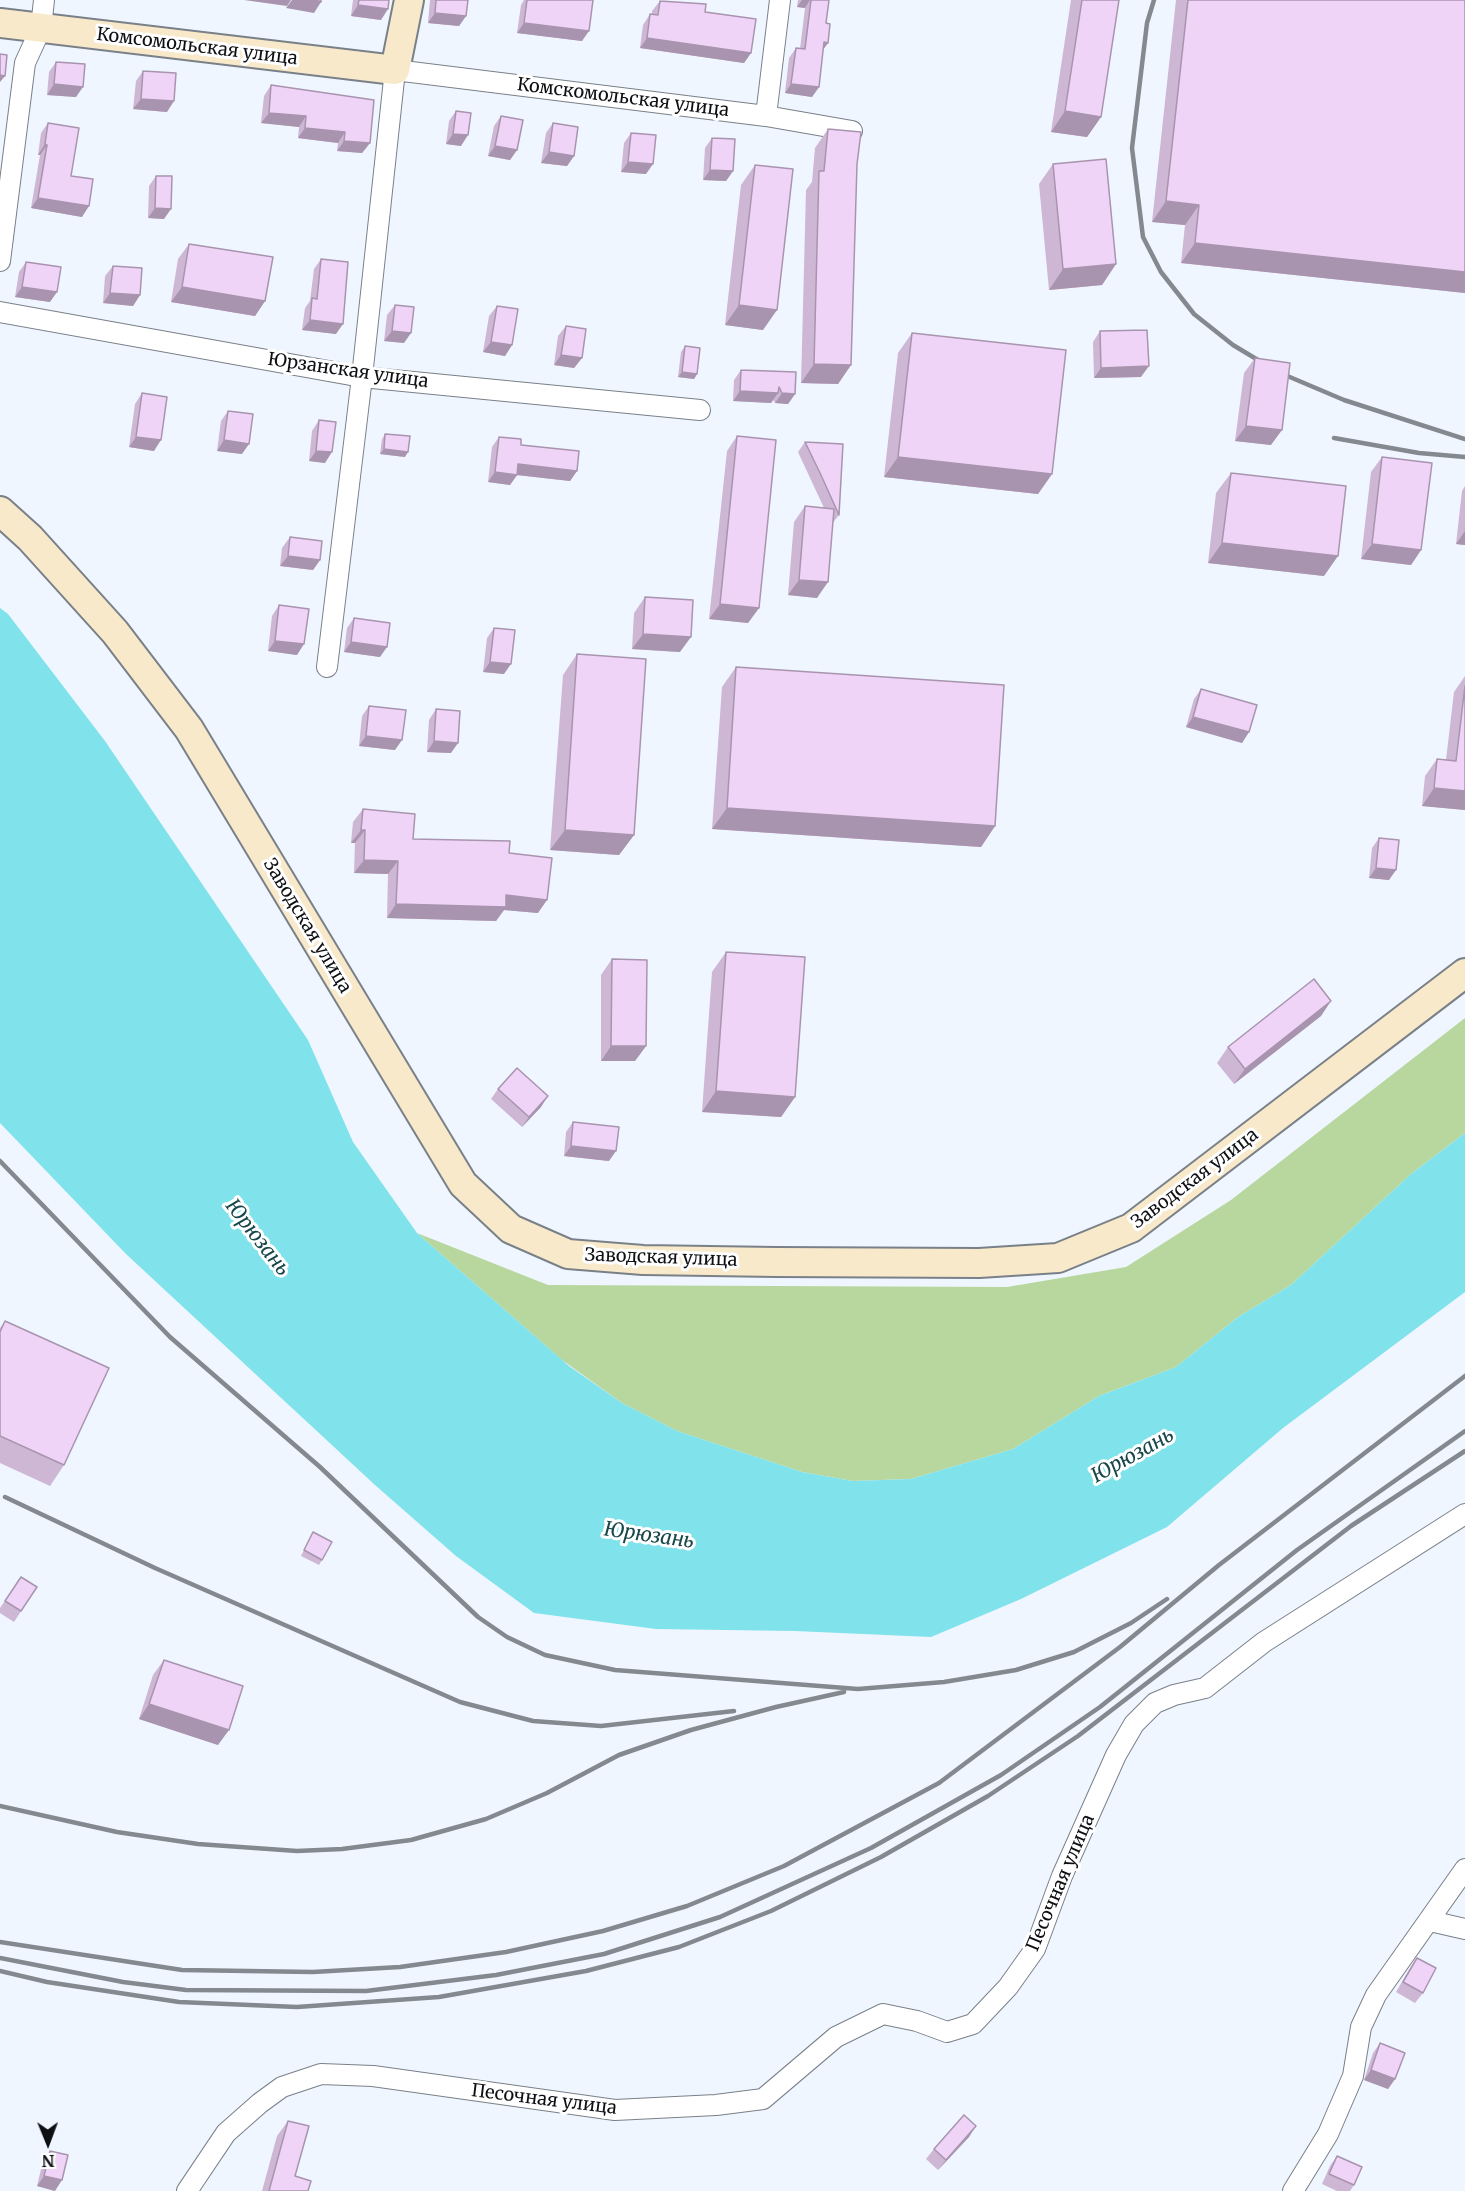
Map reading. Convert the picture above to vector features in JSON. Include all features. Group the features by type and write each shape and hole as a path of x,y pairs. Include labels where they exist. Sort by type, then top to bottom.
{"street":[{"path":"0,261 25,63 41,28 44,0"},
{"path":"327,667 362,377 395,70 408,0"},
{"path":"766,116 780,0"},
{"name":"Комсомольская улица","path":"0,23 395,70"},
{"name":"Комскомольская улица","path":"395,70 766,116 852,131"},
{"name":"Юрзанская улица","path":"0,312 362,377 700,410"},
{"name":"Заводская улица","path":"0,511 30,538 115,632 189,729 463,1184 511,1228 568,1254 643,1260 800,1262 980,1263 1058,1258 1131,1228 1465,973"},
{"name":"Песочная улица","path":"187,2191 226,2133 260,2103 282,2087 321,2074 373,2076 615,2110 716,2105 763,2099 836,2037 884,2014 917,2021 947,2032 973,2024 1008,1987 1035,1949 1062,1876 1116,1755 1134,1724 1155,1703 1174,1695 1205,1688 1263,1642 1465,1514"},
{"path":"1293,2191 1328,2134 1353,2076 1361,2027 1376,1995 1465,1869"},
{"path":"1430,1921 1465,1929"}],"green space":[{"path":"1465,1018 1465,1133 1411,1174 1291,1285 1238,1317 1176,1367 1099,1396 1013,1449 911,1479 853,1481 802,1472 677,1431 622,1403 562,1360 417,1233 548,1285 1007,1287 1126,1267 1231,1200"}],"water":[{"name":"Юрюзань","path":"0,608 8,614 105,741 308,1040 353,1142 417,1233 569,1366 622,1403 677,1431 802,1472 853,1481 911,1479 1013,1449 1099,1396 1176,1367 1238,1317 1291,1285 1411,1174 1465,1133 1465,1292 1283,1428 1167,1527 1021,1599 931,1637 795,1631 656,1629 534,1613 456,1556 375,1485 126,1254 0,1123"}],"building":[{"path":"359,0 389,0 388,9 358,5"},
{"path":"436,0 468,0 466,16 435,13"},
{"path":"527,0 593,0 589,31 524,23"},
{"path":"811,0 829,0 826,23 830,24 828,43 824,42 819,87 791,84 796,48 805,49"},
{"path":"1082,0 1119,0 1101,117 1065,111"},
{"path":"1188,0 1465,0 1465,272 1195,243 1199,205 1166,201"},
{"path":"660,1 706,4 705,12 756,19 751,53 647,38 650,14 658,15"},
{"path":"0,54 7,55 5,76 0,75"},
{"path":"56,62 85,64 83,87 54,84"},
{"path":"143,71 176,73 174,101 141,99"},
{"path":"271,85 374,100 370,143 344,141 345,132 305,128 306,116 269,113"},
{"path":"456,111 471,113 468,135 453,134"},
{"path":"501,116 523,120 517,150 495,146"},
{"path":"48,123 79,128 71,176 93,179 89,206 38,198 47,145 45,144"},
{"path":"553,123 578,127 574,156 549,152"},
{"path":"828,129 861,132 857,164 851,365 814,364 819,171 824,171"},
{"path":"631,133 656,135 653,164 628,162"},
{"path":"712,138 735,139 733,171 710,170"},
{"path":"1106,159 1116,264 1063,269 1053,164"},
{"path":"755,165 793,169 777,310 739,305"},
{"path":"156,176 172,176 171,209 155,208"},
{"path":"189,244 273,257 265,301 182,287"},
{"path":"321,259 348,262 343,324 310,320 312,298 317,299"},
{"path":"26,262 61,267 57,292 22,287"},
{"path":"113,266 142,268 140,295 110,293"},
{"path":"395,305 414,307 411,333 392,331"},
{"path":"497,306 518,309 512,345 491,342"},
{"path":"566,326 586,329 582,358 561,355"},
{"path":"1147,330 1149,366 1101,368 1100,331"},
{"path":"912,333 1066,350 1052,474 898,457"},
{"path":"685,346 700,348 697,374 682,372"},
{"path":"1255,358 1290,363 1282,430 1246,426"},
{"path":"741,370 796,372 795,394 782,393 779,387 778,393 740,391"},
{"path":"142,393 167,397 161,440 136,437"},
{"path":"228,411 253,414 249,444 224,440"},
{"path":"319,420 336,422 332,452 316,451"},
{"path":"385,434 410,436 408,452 384,449"},
{"path":"737,436 776,440 759,608 720,604"},
{"path":"499,437 521,439 521,445 579,451 577,471 518,464 517,475 495,472"},
{"path":"805,442 843,444 839,515 820,473"},
{"path":"1382,457 1432,463 1421,550 1372,544"},
{"path":"1231,473 1346,486 1338,556 1222,543"},
{"path":"805,506 834,509 828,582 799,580"},
{"path":"290,537 322,541 320,560 288,556"},
{"path":"645,597 693,600 691,637 643,634"},
{"path":"279,605 309,609 304,644 275,641"},
{"path":"354,618 390,623 387,647 351,642"},
{"path":"494,628 515,630 511,664 490,662"},
{"path":"577,654 646,659 634,835 565,830"},
{"path":"736,667 1004,685 995,826 727,808"},
{"path":"1465,686 1465,791 1434,788 1437,759 1456,761"},
{"path":"1201,689 1257,705 1249,732 1193,717"},
{"path":"369,706 406,710 402,740 366,736"},
{"path":"436,709 460,711 458,743 434,741"},
{"path":"363,809 415,814 413,839 510,841 509,853 552,858 547,900 506,895 506,907 396,904 398,861 364,860 365,830 361,830"},
{"path":"1379,838 1399,840 1396,870 1376,868"},
{"path":"726,952 805,957 795,1097 716,1091"},
{"path":"612,959 647,960 646,1046 611,1046"},
{"path":"1314,979 1331,1001 1245,1069 1228,1047"},
{"path":"517,1068 548,1096 529,1117 498,1089"},
{"path":"573,1122 619,1127 616,1151 571,1146"},
{"path":"5,1321 109,1368 64,1465 0,1436 0,1332"},
{"path":"313,1532 332,1542 322,1560 304,1550"},
{"path":"21,1577 37,1587 21,1611 5,1601"},
{"path":"164,1660 243,1686 229,1730 149,1704"},
{"path":"1417,1958 1436,1968 1423,1993 1403,1982"},
{"path":"1380,2043 1405,2053 1395,2079 1371,2070"},
{"path":"964,2115 976,2126 946,2160 934,2149"},
{"path":"288,2121 309,2126 295,2176 311,2181 308,2191 269,2191"},
{"path":"50,2151 68,2155 62,2180 44,2176"},
{"path":"1337,2156 1362,2167 1354,2185 1329,2174"}],"railway":[{"path":"1154,0 1147,23 1132,148 1143,237 1161,272 1194,314 1233,345 1278,372 1344,400 1465,439"},
{"path":"1334,438 1419,453 1465,457"},
{"path":"0,1161 170,1337 320,1467 478,1617 507,1637 545,1655 615,1670 858,1689 944,1682 1016,1670 1074,1652 1131,1623 1167,1599"},
{"path":"0,1942 182,1970 313,1972 400,1967 506,1952 603,1931 687,1906 784,1866 939,1783 1120,1647 1219,1565 1465,1376"},
{"path":"0,1958 123,1982 186,1990 366,1991 496,1975 604,1954 720,1917 871,1848 1001,1775 1100,1707 1297,1550 1465,1431"},
{"path":"0,1971 47,1982 179,2002 297,2007 439,1997 586,1971 679,1947 771,1911 881,1857 988,1796 1078,1736 1351,1526 1465,1451"},
{"path":"5,1497 155,1568 460,1702 533,1721 601,1726 734,1711"},
{"path":"0,1806 117,1832 198,1844 297,1851 342,1849 411,1840 486,1819 547,1793 619,1755 691,1730 776,1707 844,1692"}]}
